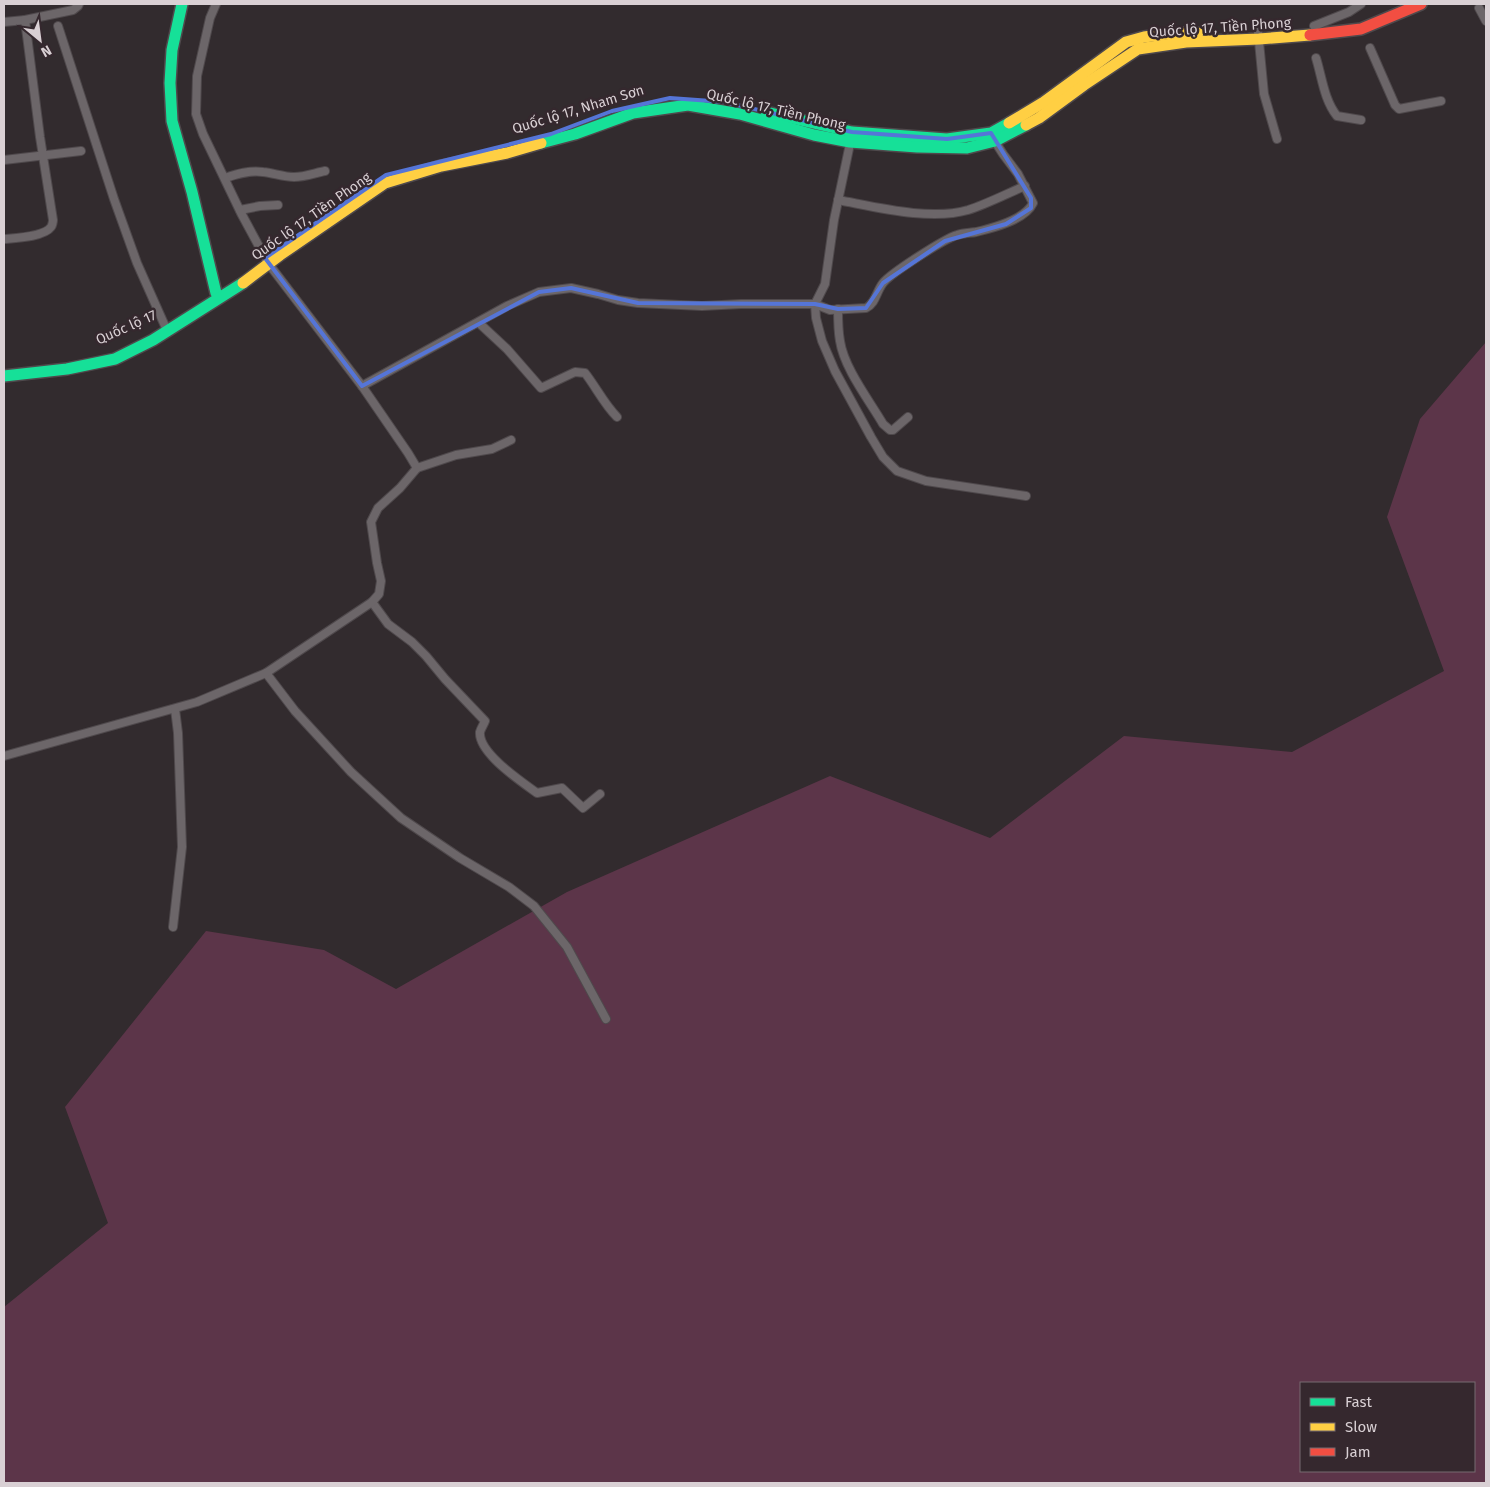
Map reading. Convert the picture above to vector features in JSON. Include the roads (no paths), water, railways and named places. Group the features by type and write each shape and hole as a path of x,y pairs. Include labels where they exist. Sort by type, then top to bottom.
{"main road":[{"path":"4,376 67,369 116,359 153,340 221,292 172,121 170,83 172,50 182,4"},
{"path":"1259,35 1354,21 1400,4"},
{"name":"Quốc lộ 17, Tiền Phong","path":"993,137 1039,118 1138,49 1259,35 1316,36 1361,29 1421,4"},
{"name":"Quốc lộ 17, Nham Sơn","path":"221,292 235,284 345,200 386,175 442,158 498,148 551,134 646,102 670,98 696,98 725,102 851,137 947,139 993,137 1126,42 1144,37 1174,33 1259,35"},
{"name":"Quốc lộ 17","path":"4,371 85,360 112,352 141,340 221,292"}],"street":[{"path":"4,22 73,10 78,4"},
{"path":"216,4 210,18 197,76 196,114 202,134 266,261 362,386 417,468"},
{"path":"1314,26 1349,12 1361,4"},
{"path":"1479,8 1486,21"},
{"path":"4,239 46,232 53,220 24,20"},
{"path":"58,26 114,199 137,263 165,326"},
{"path":"1259,35 1266,103 1277,139"},
{"path":"1370,48 1395,106 1399,109 1440,101"},
{"path":"1316,58 1331,110 1336,116 1361,120"},
{"path":"851,137 838,200 825,284 815,304 816,318 822,341 835,371 883,457 897,471 926,480 1026,496"},
{"path":"362,386 508,306 539,292 571,288 638,303 702,306 815,304 830,310 872,306 883,284 908,264 945,240 958,234 976,232 1006,224 1031,208 1033,203 1025,186 993,137"},
{"path":"4,160 81,151"},
{"path":"224,178 240,173 261,171 292,177 325,171"},
{"path":"838,200 893,211 940,214 967,210 1025,186"},
{"path":"240,210 278,205"},
{"path":"838,309 840,342 845,359 853,376 883,424 890,430 893,430 908,417"},
{"path":"479,323 507,349 537,386 541,388 575,372 585,373 608,408 617,417"},
{"path":"4,756 175,709 197,702 266,673 372,602 379,594 381,581 371,522 378,508 400,488 417,468 456,455 492,449 511,440"},
{"path":"372,602 388,624 412,642 485,721 480,731 481,741 490,755 509,773 537,793 562,788 582,808 600,794"},
{"path":"266,673 295,711 351,772 401,818 460,858 509,887 534,906 566,947 606,1019"},
{"path":"173,927 182,847 178,733 175,709"}]}
